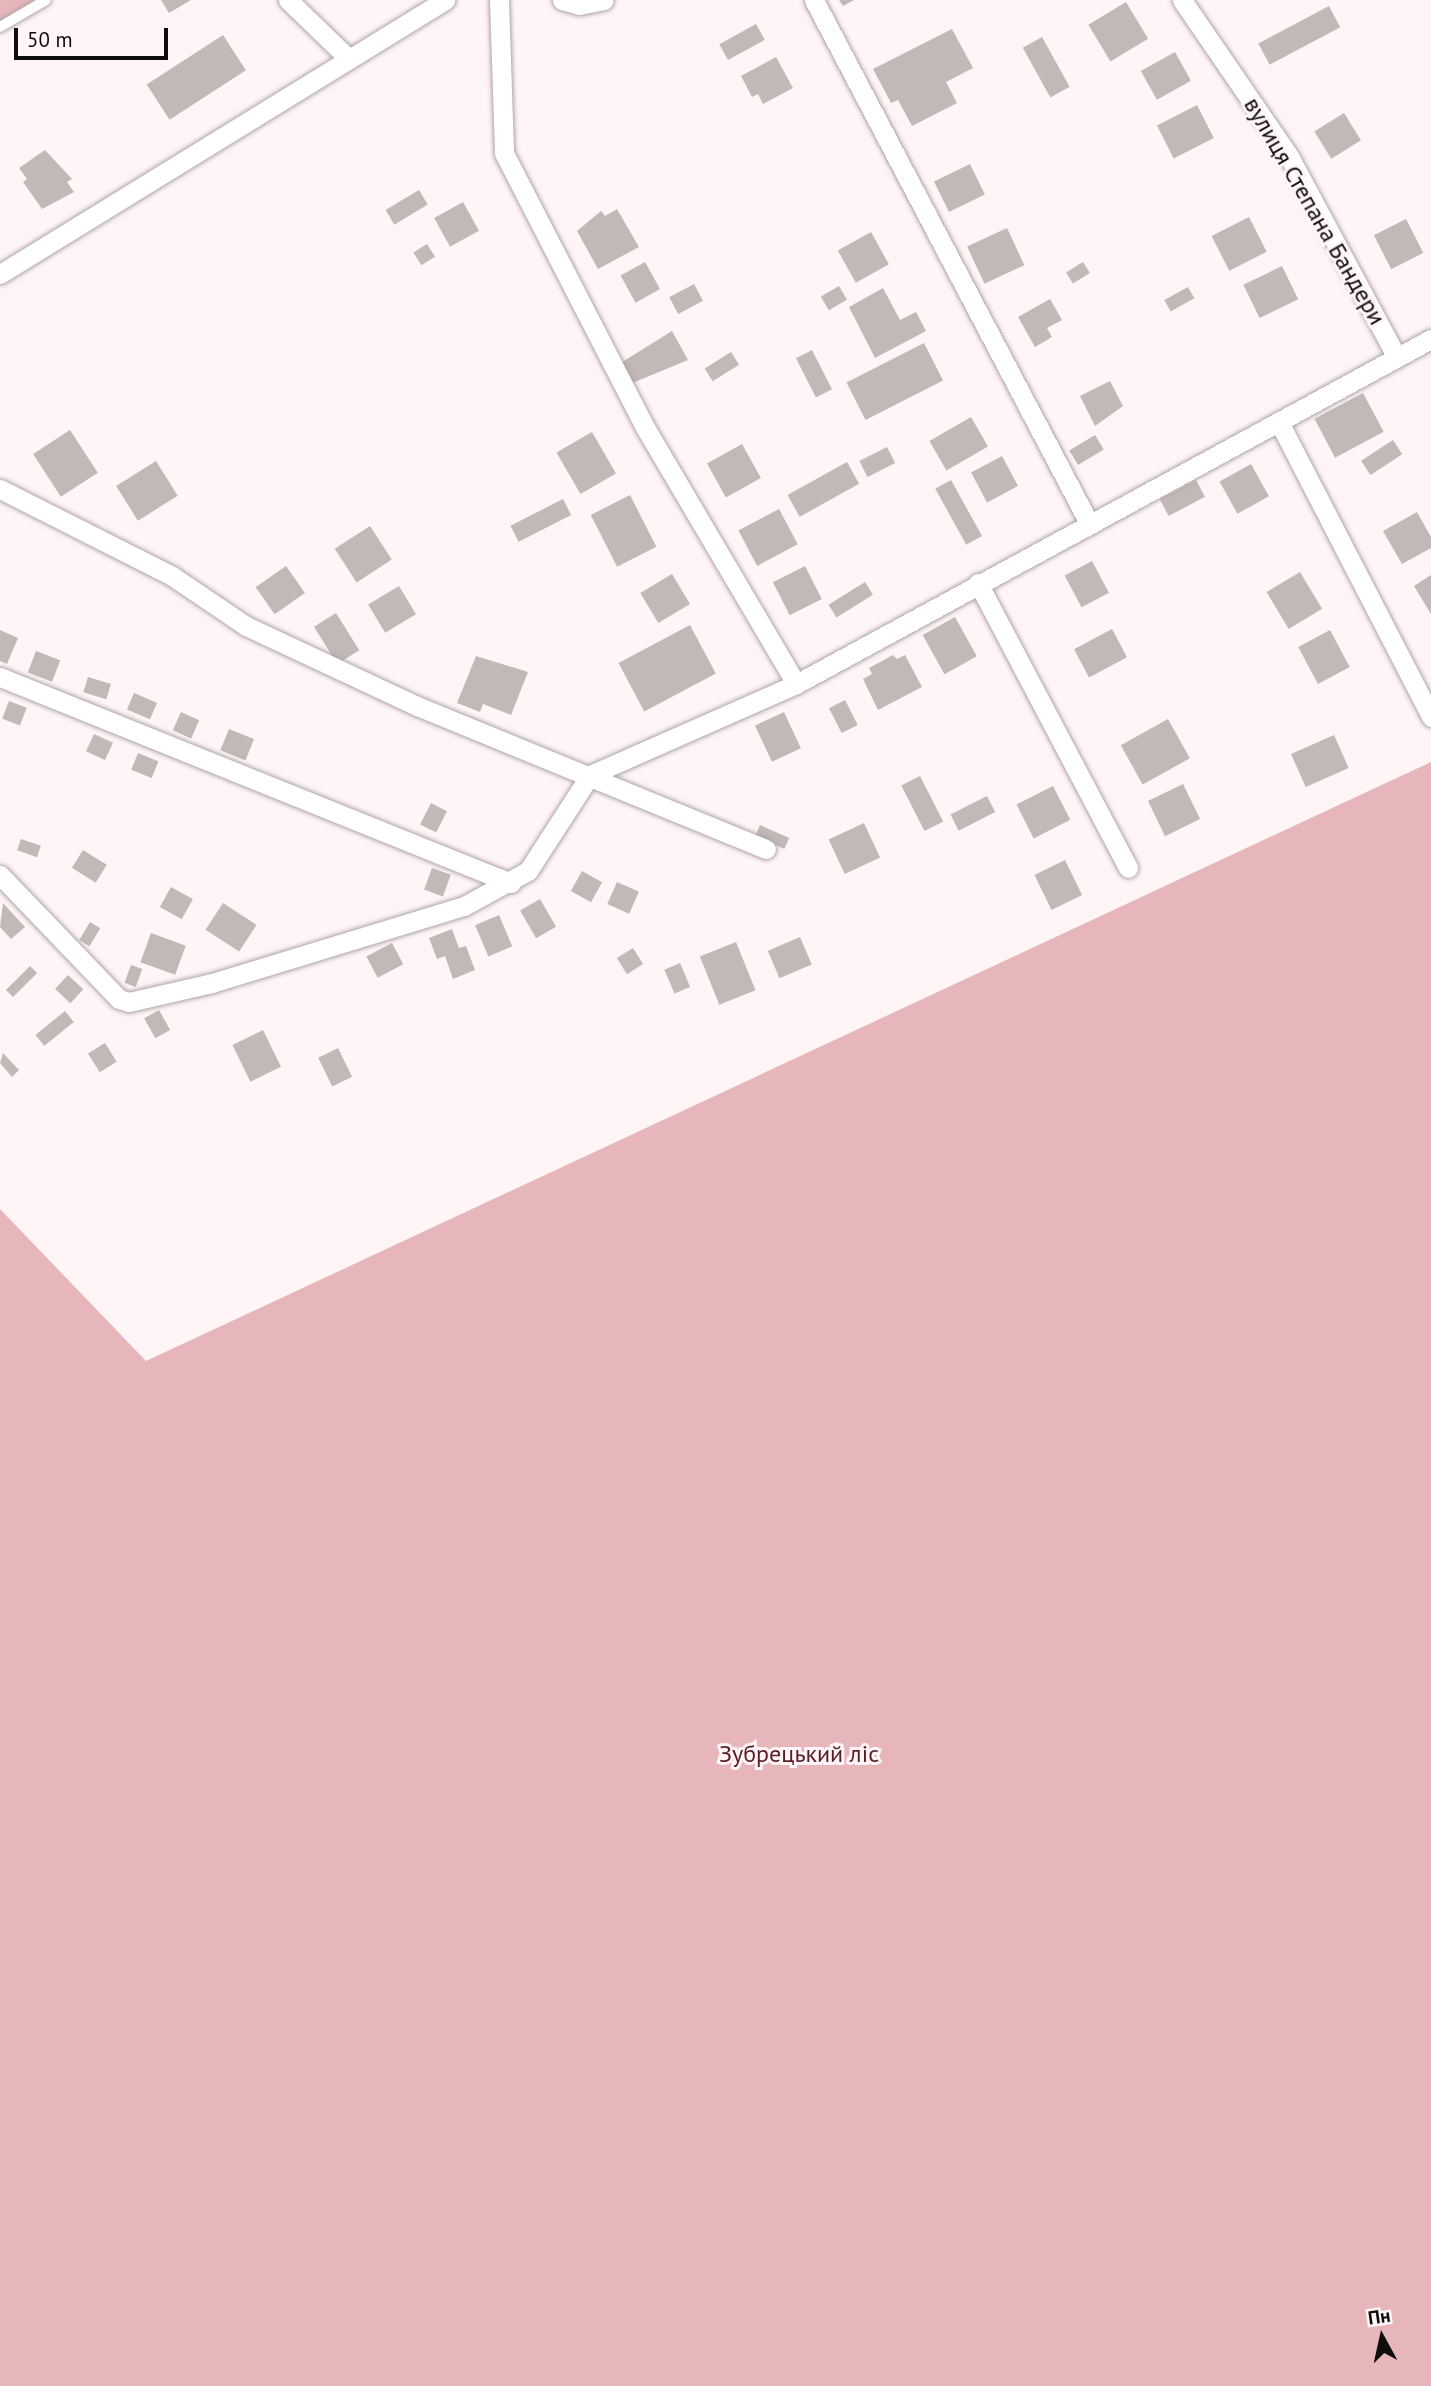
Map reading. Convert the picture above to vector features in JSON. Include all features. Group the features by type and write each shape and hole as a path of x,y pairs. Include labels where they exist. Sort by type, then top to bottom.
{"street":[{"path":"288,0 347,57"},
{"path":"0,274 347,57 445,0"},
{"path":"499,0 504,153 646,429 796,684"},
{"path":"562,0 579,5 604,0"},
{"path":"814,0 1090,525"},
{"name":"вулиця Степана Бандери","path":"1182,0 1290,158 1396,356"},
{"path":"0,875 120,999 129,1002 212,983 464,906 511,883 528,871 590,775 796,684 1431,339"},
{"path":"1279,422 1431,717"},
{"path":"0,489 172,576 246,626 418,706 766,849"},
{"path":"978,583 1128,868"},
{"path":"0,677 511,883"}],"lane":[{"path":"0,27 46,0"}],"green space":[{"path":"0,0 46,0 0,27"},
{"name":"Зубрецький ліс","path":"1431,762 1431,2386 0,2386 0,1209 146,1361"}],"building":[{"path":"161,0 191,0 169,13"},
{"path":"839,0 854,0 843,6"},
{"path":"1126,2 1148,39 1110,62 1088,25"},
{"path":"1329,6 1340,27 1270,65 1258,44"},
{"path":"756,24 765,40 728,60 719,44"},
{"path":"952,29 973,68 946,82 957,103 912,126 898,100 891,103 873,69"},
{"path":"223,35 246,70 170,120 147,85"},
{"path":"1042,37 1070,87 1050,98 1023,48"},
{"path":"1175,52 1191,81 1157,100 1141,71"},
{"path":"776,57 793,88 763,104 758,94 752,97 741,76"},
{"path":"1197,105 1214,138 1174,158 1157,125"},
{"path":"1344,113 1361,140 1331,159 1314,132"},
{"path":"45,150 72,179 67,182 74,192 42,209 23,182 27,179 19,168"},
{"path":"970,164 985,195 949,212 934,182"},
{"path":"419,190 428,205 394,225 386,210"},
{"path":"463,202 479,231 450,247 434,218"},
{"path":"617,209 639,247 598,269 577,231 601,211 605,216"},
{"path":"1249,217 1267,252 1229,271 1212,236"},
{"path":"1406,219 1423,253 1391,269 1374,235"},
{"path":"1007,228 1024,265 984,284 967,247"},
{"path":"871,232 889,264 856,283 838,250"},
{"path":"427,244 435,257 421,265 413,252"},
{"path":"645,262 660,289 636,303 621,276"},
{"path":"1083,262 1090,273 1073,284 1066,273"},
{"path":"1282,266 1298,299 1260,318 1243,285"},
{"path":"694,284 703,301 678,314 669,297"},
{"path":"839,286 847,300 829,310 821,296"},
{"path":"1188,287 1194,298 1171,311 1164,300"},
{"path":"883,288 900,320 916,312 926,331 875,358 849,307"},
{"path":"1050,299 1062,320 1047,328 1052,337 1035,347 1018,317"},
{"path":"672,331 688,360 630,384 619,364"},
{"path":"924,343 943,380 866,420 846,382"},
{"path":"812,350 832,389 816,397 796,358"},
{"path":"731,352 739,365 713,381 705,368"},
{"path":"1110,381 1123,406 1095,426 1080,396"},
{"path":"1363,393 1384,432 1335,458 1314,419"},
{"path":"971,417 988,446 946,470 929,441"},
{"path":"70,430 98,473 61,497 33,454"},
{"path":"592,432 616,474 580,494 556,452"},
{"path":"1095,435 1104,450 1078,465 1069,450"},
{"path":"1393,440 1402,454 1370,475 1361,461"},
{"path":"742,444 761,478 726,498 707,463"},
{"path":"887,447 895,463 868,477 859,461"},
{"path":"1002,456 1018,486 987,502 971,472"},
{"path":"156,461 178,496 138,521 116,486"},
{"path":"847,462 859,484 800,517 788,495"},
{"path":"1251,464 1269,496 1237,514 1220,481"},
{"path":"951,480 982,536 966,545 935,489"},
{"path":"1196,480 1205,497 1169,516 1160,499"},
{"path":"630,495 656,547 617,567 591,515"},
{"path":"563,499 571,515 519,542 510,526"},
{"path":"779,509 798,544 757,566 738,531"},
{"path":"1417,512 1431,537 1431,548 1402,564 1383,531"},
{"path":"370,526 392,560 357,582 335,549"},
{"path":"1092,561 1109,593 1082,607 1065,576"},
{"path":"286,566 305,593 275,614 256,587"},
{"path":"805,566 822,599 790,615 773,582"},
{"path":"1300,572 1322,609 1289,629 1267,592"},
{"path":"672,574 690,604 658,623 640,593"},
{"path":"1431,575 1431,614 1414,586"},
{"path":"865,582 873,595 836,618 829,605"},
{"path":"399,586 416,614 385,633 368,605"},
{"path":"336,613 359,650 337,664 314,627"},
{"path":"955,617 977,656 944,674 923,635"},
{"path":"690,625 716,674 644,712 618,663"},
{"path":"1112,629 1127,657 1089,677 1074,649"},
{"path":"0,630 18,638 7,664 0,661"},
{"path":"1330,630 1350,667 1318,684 1298,647"},
{"path":"36,651 60,660 52,682 28,672"},
{"path":"893,655 897,659 905,655 922,687 878,710 863,679 872,674 869,668"},
{"path":"476,656 528,672 511,715 483,704 480,712 457,703"},
{"path":"88,677 111,684 106,699 83,692"},
{"path":"134,693 157,703 150,719 127,710"},
{"path":"845,700 858,725 842,733 829,708"},
{"path":"9,701 27,708 20,726 2,719"},
{"path":"181,712 199,720 191,738 173,730"},
{"path":"784,712 801,748 772,762 755,726"},
{"path":"1168,719 1190,758 1143,785 1121,745"},
{"path":"229,729 254,739 245,760 220,750"},
{"path":"94,734 113,743 105,760 86,751"},
{"path":"1334,735 1349,768 1306,787 1291,754"},
{"path":"138,753 158,761 152,778 131,770"},
{"path":"920,776 943,821 924,831 901,786"},
{"path":"1183,784 1200,819 1165,836 1148,801"},
{"path":"1053,786 1070,820 1034,838 1016,805"},
{"path":"987,796 995,812 959,831 950,815"},
{"path":"431,803 447,811 436,833 420,824"},
{"path":"864,823 880,857 845,874 829,839"},
{"path":"760,825 789,838 784,849 755,836"},
{"path":"21,839 41,846 37,857 17,850"},
{"path":"83,850 107,865 96,883 72,868"},
{"path":"1065,860 1082,895 1052,910 1034,875"},
{"path":"432,868 451,875 443,896 424,890"},
{"path":"582,871 602,882 591,902 571,891"},
{"path":"617,882 639,892 629,914 607,904"},
{"path":"171,887 193,899 182,919 160,907"},
{"path":"540,899 556,927 536,938 520,910"},
{"path":"3,903 25,927 11,939 0,927"},
{"path":"223,903 257,925 239,952 206,930"},
{"path":"499,915 512,946 488,956 475,925"},
{"path":"90,922 100,928 89,946 79,940"},
{"path":"452,929 459,948 466,946 475,970 453,979 445,956 437,959 429,938"},
{"path":"151,933 186,946 175,975 140,962"},
{"path":"800,937 812,965 780,978 768,951"},
{"path":"736,942 755,990 719,1005 700,957"},
{"path":"392,943 403,964 378,978 366,957"},
{"path":"633,948 643,964 627,974 617,958"},
{"path":"680,963 690,987 675,994 664,970"},
{"path":"131,965 142,969 136,987 125,983"},
{"path":"30,966 37,973 13,997 6,990"},
{"path":"68,975 83,989 70,1003 55,989"},
{"path":"159,1010 170,1030 155,1038 144,1018"},
{"path":"65,1011 74,1022 44,1046 35,1035"},
{"path":"263,1030 281,1067 250,1082 232,1045"},
{"path":"105,1043 117,1062 100,1072 88,1054"},
{"path":"338,1048 352,1077 332,1086 318,1058"},
{"path":"3,1053 19,1070 12,1077 0,1063"}]}
